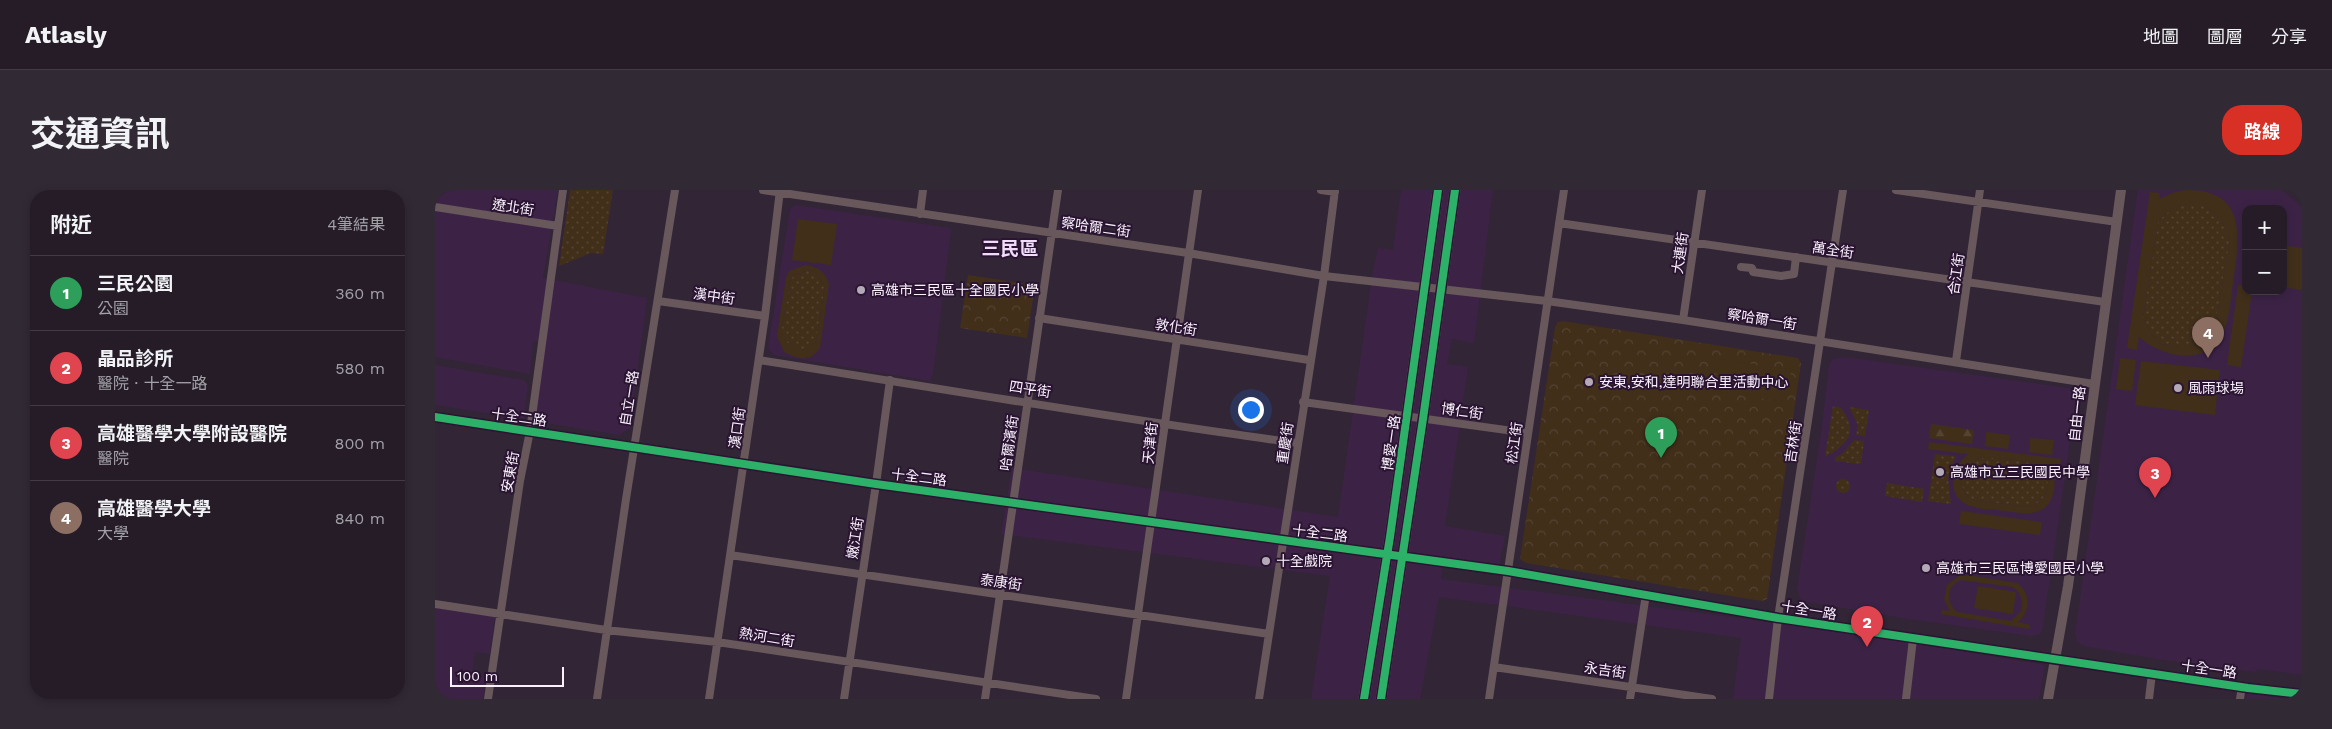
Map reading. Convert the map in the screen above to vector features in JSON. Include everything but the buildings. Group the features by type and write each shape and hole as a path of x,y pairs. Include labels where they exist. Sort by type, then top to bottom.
{"main road":[{"name":"博愛一路","path":"1363,699 1387,554 1438,190"},
{"name":"博愛一路","path":"1381,699 1455,190"}],"street":[{"name":"安東街","path":"488,699 530,431 563,190"},
{"name":"自立一路","path":"597,699 634,446 675,190"},
{"name":"察哈爾二街","path":"763,190 1324,276 1425,289"},
{"path":"920,214 923,190"},
{"name":"哈爾濱街","path":"985,699 1058,190"},
{"name":"天津街","path":"1126,699 1153,522 1164,426 1198,190"},
{"path":"1321,190 1335,191"},
{"name":"松江街","path":"1489,699 1564,190"},
{"name":"大連街","path":"1683,320 1702,190"},
{"name":"吉林街","path":"1769,699 1778,618 1843,190"},
{"path":"1896,190 2117,222"},
{"name":"合江街","path":"1955,361 1981,190"},
{"name":"自由一路","path":"2048,699 2069,577 2121,190"},
{"path":"2297,190 2302,194"},
{"name":"漢口街","path":"709,699 759,360 779,191"},
{"name":"重慶街","path":"1259,699 1309,360 1324,276 1335,191"},
{"name":"遼北街","path":"435,207 558,226"},
{"name":"萬全街","path":"1559,223 2105,302"},
{"path":"1741,267 1752,268 1753,272 1781,276 1794,274 1796,257"},
{"name":"察哈爾一街","path":"1425,289 1547,301 1683,320 2094,384"},
{"name":"漢中街","path":"658,301 765,316"},
{"name":"敦化街","path":"1039,318 1309,360"},
{"name":"四平街","path":"759,360 1027,401 1164,426 1297,443"},
{"name":"嫩江街","path":"844,699 877,484 890,380"},
{"name":"博仁街","path":"1303,402 1528,433"},
{"name":"十全二路","path":"435,417 877,484 1402,556"},
{"name":"泰康街","path":"730,555 1269,634"},
{"name":"十全一路","path":"1402,556 1508,571 1778,618 1913,639 2302,694"},
{"path":"1630,699 1646,594"},
{"name":"熱河二街","path":"435,604 606,630 717,642 1096,699"},
{"path":"1906,699 1913,639"},
{"name":"永吉街","path":"1494,667 1713,699"},
{"path":"2149,699 2153,674"},
{"path":"2240,699 2242,686"}],"shaded area":[{"path":"435,190 558,190 543,278 647,298 630,428 619,435 533,421 544,343 533,341 530,374 435,357"},
{"path":"1401,190 1493,190 1474,343 1452,339 1447,364 1468,367 1445,526 1505,536 1499,567 1443,559 1441,579 1838,631 2045,665 2039,699 1733,699 1741,638 1439,597 1420,699 1311,699 1330,576 1001,534 1012,468 1338,517 1373,270 1378,248 1393,250"},
{"path":"2138,190 2282,190 2302,207 2302,675 2259,669 2255,672 2163,660 2084,646 2078,642 2075,634"},
{"name":"高雄市三民區十全國民小學","path":"796,205 950,228 933,374 930,381 774,355 768,348 790,209"},
{"name":"高雄市立三民國民中學","path":"1845,357 2069,388 2073,392 2076,398 2055,546 2042,631 2038,635 2030,636 1903,618 1807,602 1800,598 1797,589 1821,433 1829,365 1833,359"},
{"path":"435,365 524,380 528,385 524,419 435,405"},
{"path":"435,607 495,617 490,654 475,652 472,674 486,677 483,699 435,699"},
{"path":"2247,693 2285,699 2246,699"}],"green space":[{"path":"570,190 613,190 603,254 591,253 559,266"},
{"path":"2187,190 2207,192 2221,199 2230,208 2235,221 2237,235 2237,251 2226,325 2220,339 2211,348 2200,354 2188,356 2162,351 2139,337 2137,350 2127,348 2150,192 2160,193 2159,199 2175,192","holes":["2195,202 2214,212 2221,220 2230,240 2215,326 2203,341 2192,346 2181,347 2161,344 2150,332 2143,317 2158,222 2170,210"]},
{"path":"2195,202 2214,212 2221,220 2230,240 2215,326 2203,341 2192,346 2181,347 2161,344 2150,332 2143,317 2158,222 2175,208"},
{"path":"798,219 837,224 831,265 792,260"},
{"path":"2287,246 2302,248 2302,290 2287,288"},
{"path":"805,265 813,267 823,273 829,284 820,348 808,358 799,358 784,352 777,336 786,278 789,271","holes":["810,270 816,273 825,286 816,342 807,349 799,350 786,342 781,333 790,281 794,275"]},
{"path":"810,270 816,273 825,286 816,342 807,349 799,350 786,342 781,333 790,281 794,275"},
{"path":"968,275 1035,285 1027,338 960,328"},
{"path":"2238,285 2242,286 2242,295 2251,295 2241,367 2227,365"},
{"path":"1563,321 1798,358 1801,363 1767,599 1762,601 1526,563 1520,559 1555,327 1558,322"},
{"path":"2120,358 2136,360 2132,391 2116,389"},
{"path":"1719,359 1753,364 1748,396 1714,391"},
{"name":"風雨球場","path":"2141,361 2220,370 2215,415 2135,405"},
{"path":"1757,365 1791,369 1787,402 1753,397"},
{"path":"1833,406 1841,408 1846,416 1850,430 1845,442 1825,457"},
{"path":"1849,407 1869,410 1865,436 1856,435 1858,425"},
{"path":"1931,424 1974,430 1972,444 1929,438"},
{"path":"1986,432 2010,435 2008,449 1985,446"},
{"path":"2030,438 2054,440 2052,455 2029,452"},
{"path":"1854,440 1864,441 1861,464 1835,461 1835,458 1843,453"},
{"path":"1929,442 2061,459 2060,467 2047,466 2055,483 2051,500 2040,511 2024,513 1980,508 1964,503 1958,498 1953,485 1959,464 1968,454 1928,449","holes":["1986,457 2017,460 2037,466 2044,471 2048,479 2046,494 2037,503 2028,507 1974,500 1968,496 1962,487 1963,471 1970,461"]},
{"path":"1935,454 1956,456 1948,478 1951,504 1928,501"},
{"path":"1986,457 2027,462 2043,471 2047,479 2047,489 2042,499 2028,507 1974,500 1968,496 1961,482 1963,471 1970,461"},
{"path":"1843,479 1848,481 1850,486 1848,491 1843,493 1838,491 1836,486 1838,481"},
{"path":"1887,483 1924,489 1922,502 1885,496"},
{"path":"1961,511 2042,522 2040,535 1959,524"},
{"path":"1959,576 1974,576 2017,583 2025,592 2028,602 2025,613 2018,622 2030,625 2030,629 1941,614 1942,610 1950,611 1944,599 1947,585","holes":["1960,580 2012,587 2020,594 2022,604 2021,611 2011,621 1957,612 1949,599 1952,587"]},
{"path":"1978,586 2016,592 2013,614 1974,608"}],"cycle path":[{"path":"1364,699 1390,537 1438,190"},
{"path":"1381,699 1455,190"},
{"path":"435,417 876,484 1508,571 1778,618 2248,688 2302,694"}],"place":[{"name":"高雄市三民區十全國民小學","path":"861,290"},
{"name":"高雄醫學大學","path":"2208,358"},
{"name":"安東,安和,達明聯合里活動中心","path":"1589,382"},
{"name":"風雨球場","path":"2178,388"},
{"name":"三民公園","path":"1661,458"},
{"name":"高雄市立三民國民中學","path":"1940,472"},
{"name":"高雄醫學大學附設醫院","path":"2155,498"},
{"name":"十全戲院","path":"1266,561"},
{"name":"高雄市三民區博愛國民小學","path":"1926,568"},
{"name":"晶品診所","path":"1867,647"}],"district":[{"name":"三民區","path":"1010,248"}]}
